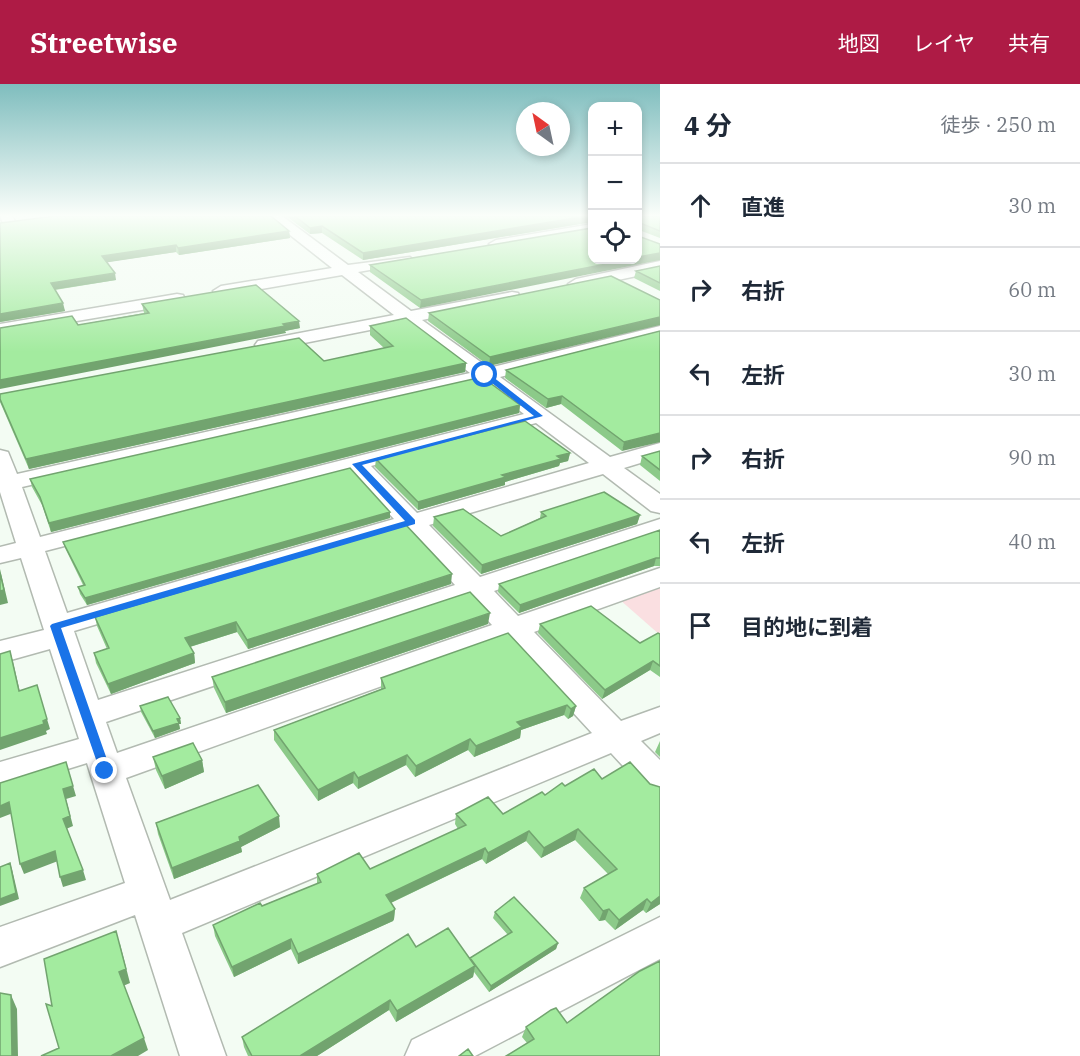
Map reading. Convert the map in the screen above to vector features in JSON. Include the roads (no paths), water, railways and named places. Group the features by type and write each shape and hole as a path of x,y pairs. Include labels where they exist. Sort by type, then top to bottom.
{"street":[{"path":"334,261 660,507"},
{"path":"0,329 396,261"},
{"path":"555,288 660,266"},
{"path":"612,276 631,286"},
{"path":"245,349 533,292"},
{"path":"4,484 485,375 660,331"},
{"path":"0,555 540,416"},
{"path":"0,652 57,631 411,522 660,450"},
{"path":"0,457 4,484 30,548 203,1056"},
{"path":"356,464 660,783"},
{"path":"96,744 475,588 660,527"},
{"path":"0,776 96,744 513,628 660,577"},
{"path":"0,947 152,908 617,737 660,719"},
{"path":"428,1056 660,937"}]}
